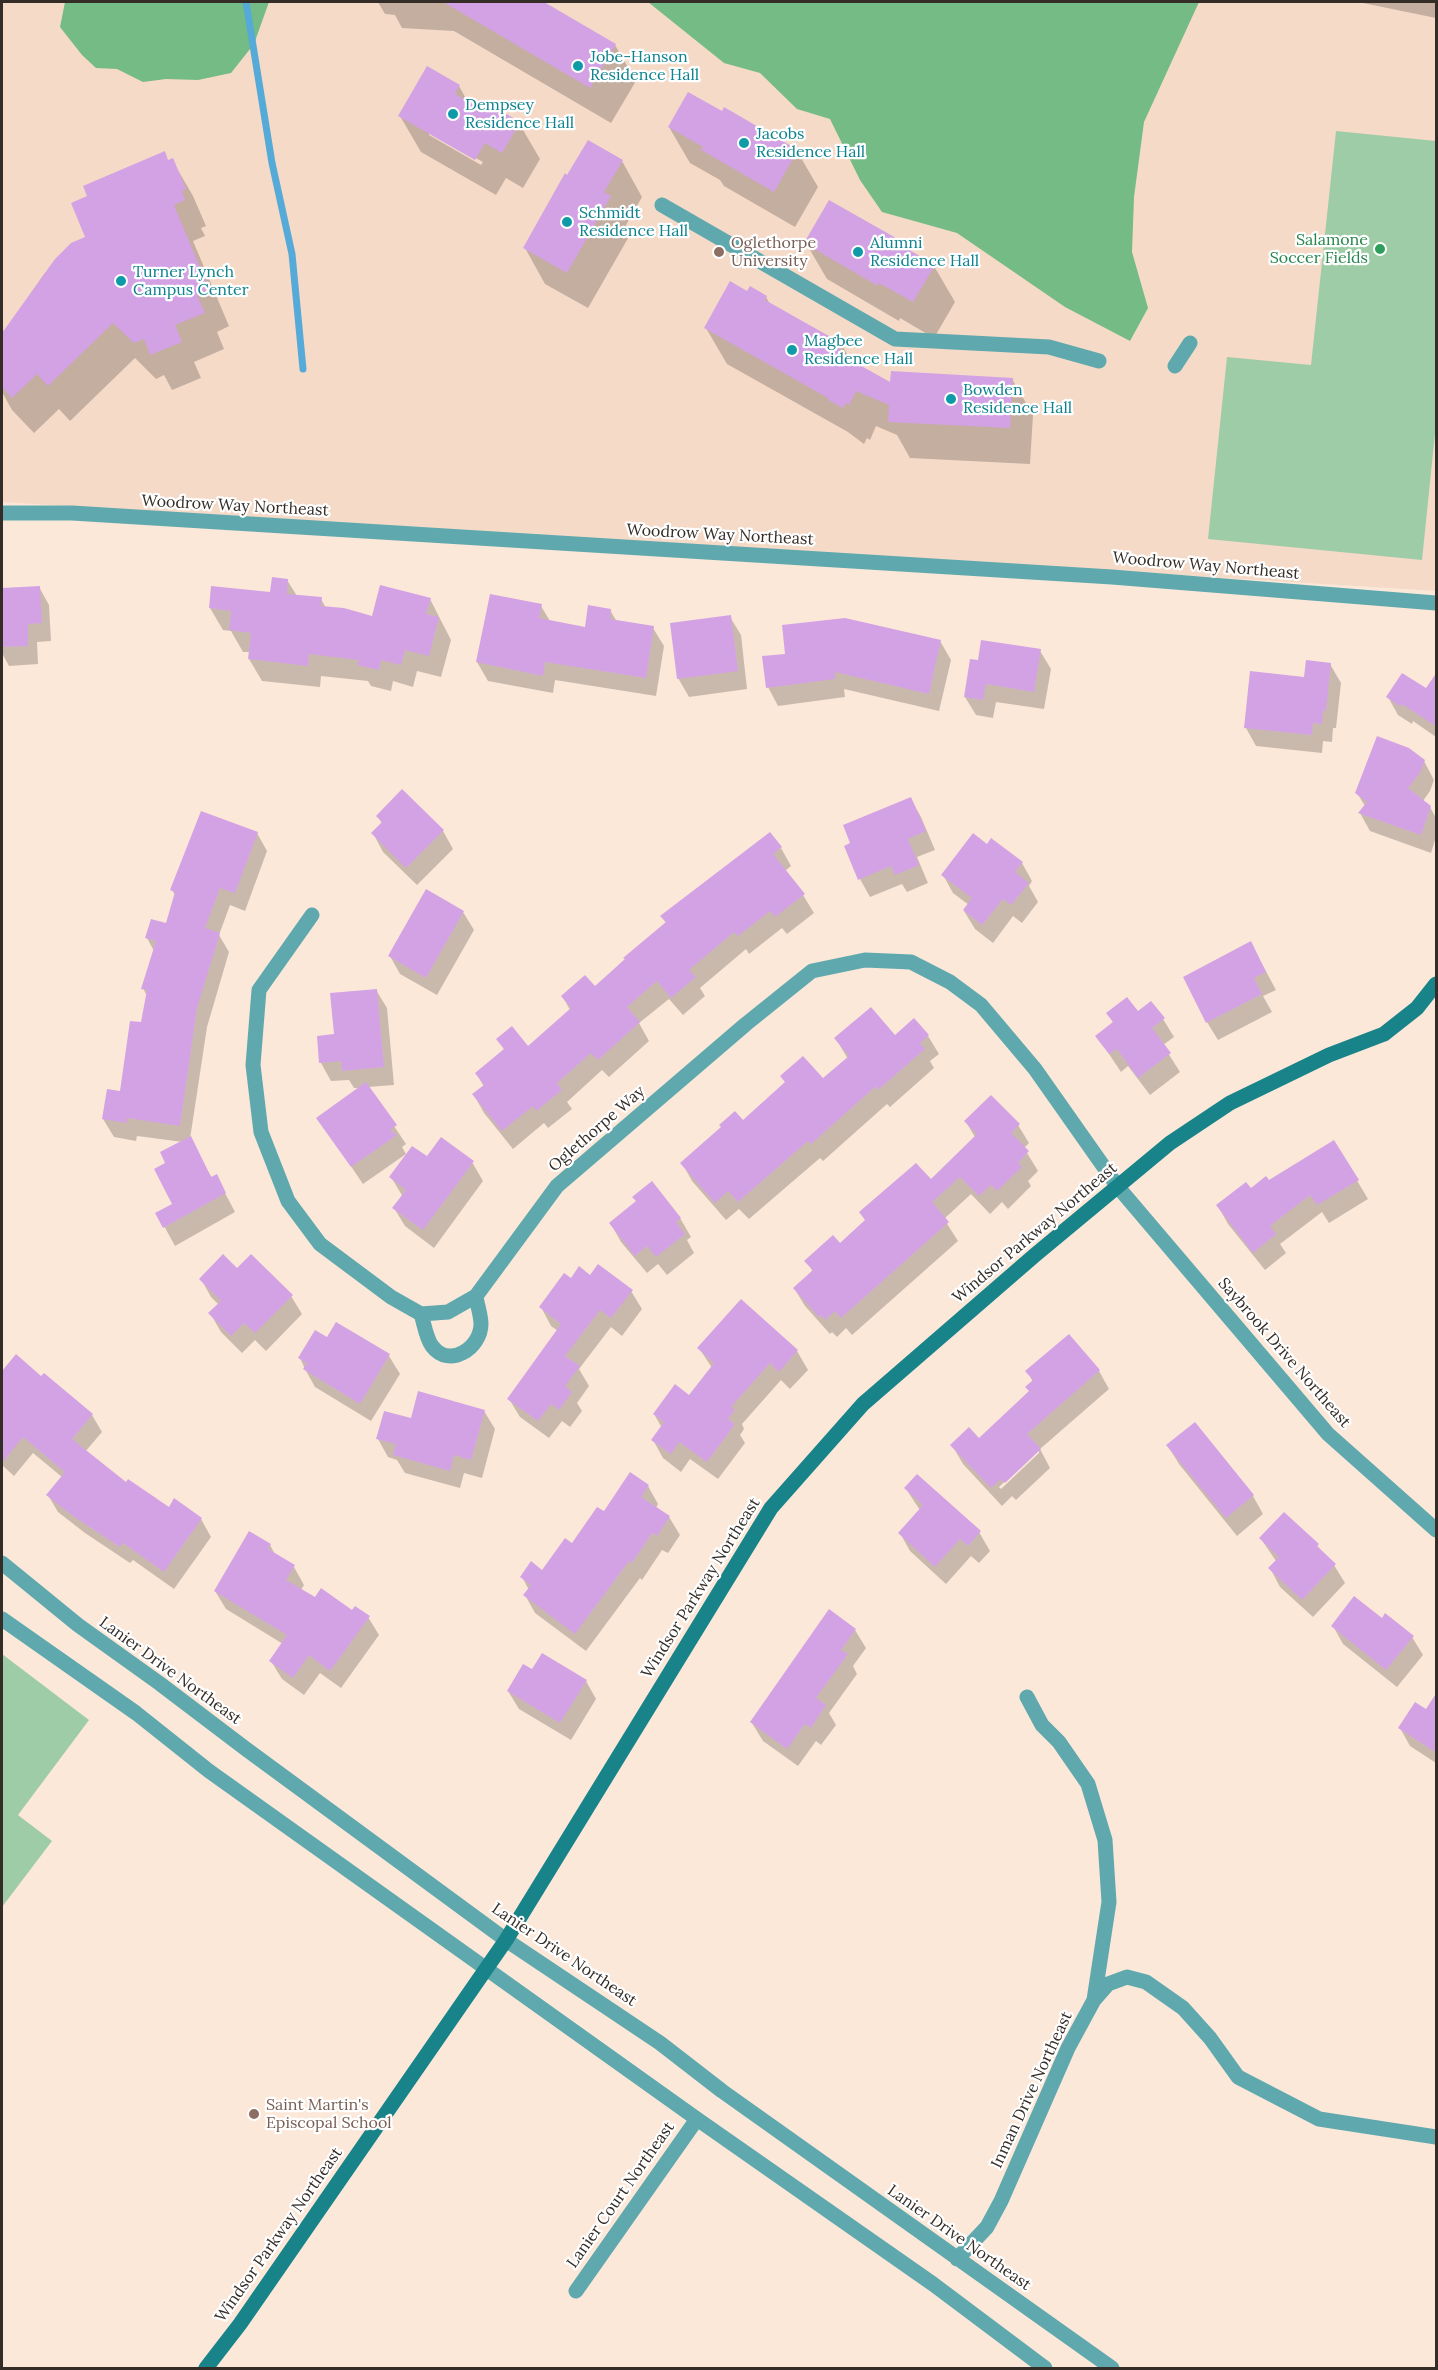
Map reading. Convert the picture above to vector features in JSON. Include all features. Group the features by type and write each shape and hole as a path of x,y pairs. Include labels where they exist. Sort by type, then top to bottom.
{"street":[{"path":"662,206 895,339 1049,347 1099,362"},
{"path":"1175,366 1190,344"},
{"name":"Woodrow Way Northeast","path":"2,513 72,513 1100,576 1437,603"},
{"path":"312,915 259,990 253,1065 261,1132 288,1201 320,1244 391,1297 421,1314 432,1346 444,1355 457,1356 470,1350 477,1341 481,1324 476,1296"},
{"name":"Oglethorpe Way","path":"421,1314 448,1312 476,1296 558,1186 812,971 865,960 911,962 950,982 981,1005 1035,1069 1118,1187"},
{"name":"Windsor Parkway Northeast","path":"206,2368 240,2324 487,1969 771,1508 863,1404 1035,1255 1170,1143 1230,1103 1329,1055 1384,1034 1417,1008 1437,984"},
{"name":"Saybrook Drive Northeast","path":"1118,1187 1328,1434 1437,1530"},
{"name":"Lanier Drive Northeast","path":"2,1563 78,1625 506,1940 660,2043 722,2091 1112,2368"},
{"path":"2,1619 136,1713 208,1771 933,2284 1046,2368"},
{"path":"1027,1697 1042,1725 1059,1742 1088,1784 1105,1840 1109,1902 1094,2000"},
{"name":"Inman Drive Northeast","path":"957,2259 987,2227 1001,2201 1068,2048 1094,2000 1108,1984 1127,1977 1146,1982 1183,2008 1210,2038 1238,2078 1318,2119 1437,2137"},
{"name":"Lanier Court Northeast","path":"576,2291 697,2119"}],"shaded area":[{"name":"Oglethorpe University","path":"2,2 1436,2 1436,591 2,502"}],"green space":[{"path":"65,2 269,2 254,44 231,73 198,80 166,79 143,82 117,69 96,68 82,55 60,27"},
{"path":"648,2 1199,2 1144,122 1134,197 1132,252 1148,308 1130,341 1065,307 957,233 882,212 860,180 830,119 797,109 760,73 724,63"},
{"name":"Salamone Soccer Fields","path":"1336,131 1436,141 1436,424 1422,560 1208,539 1227,357 1311,365"},
{"path":"2,1654 89,1720 18,1815 52,1841 2,1907"}],"building":[{"name":"Jobe-Hanson Residence Hall","path":"443,2 544,2 616,44 590,88"},
{"name":"Dempsey Residence Hall","path":"427,66 460,85 455,94 486,112 490,104 520,122 502,153 485,143 475,160 398,116"},
{"name":"Jacobs Residence Hall","path":"688,92 722,111 724,107 798,150 774,192 701,150 703,147 668,127"},
{"name":"Schmidt Residence Hall","path":"588,140 623,160 604,192 611,196 567,273 523,248 565,173 567,175"},
{"name":"Turner Lynch Campus Center","path":"165,151 168,160 173,158 186,189 182,191 185,200 174,205 209,289 197,295 205,313 175,325 182,342 150,355 144,339 134,343 113,323 48,386 37,374 12,398 2,387 2,333 55,259 71,243 85,237 71,203 87,196 83,186"},
{"name":"Alumni Residence Hall","path":"829,200 903,242 901,245 935,265 913,302 879,283 878,286 804,243"},
{"path":"730,281 747,291 750,286 767,296 765,300 843,344 838,353 890,382 891,371 1013,378 1010,428 888,422 889,405 856,391 849,405 846,403 843,408 704,328"},
{"path":"272,577 288,579 287,594 322,597 321,606 344,608 372,616 380,585 431,598 426,614 439,617 429,656 405,650 401,665 381,660 379,670 357,665 359,660 309,654 308,666 248,659 251,633 229,630 231,611 209,608 211,586 270,592"},
{"path":"40,586 42,623 28,624 28,646 2,647 2,588"},
{"path":"490,594 542,604 539,618 585,627 588,605 611,609 610,619 654,626 646,678 545,662 543,676 476,662"},
{"path":"731,615 738,671 677,679 670,623"},
{"path":"845,618 941,640 929,694 835,672 835,679 766,688 762,656 785,654 782,625"},
{"path":"981,640 1041,649 1034,692 986,684 983,700 964,697 970,659 978,660"},
{"path":"1306,660 1331,663 1326,711 1323,710 1322,724 1313,723 1312,735 1244,728 1250,671 1304,677"},
{"path":"1437,672 1437,727 1402,704 1401,707 1386,697 1402,673 1426,688"},
{"path":"1377,736 1409,748 1425,760 1420,773 1408,788 1431,806 1421,835 1358,813 1367,802 1355,793"},
{"path":"402,789 444,830 406,868 371,833 382,822 376,816"},
{"path":"911,797 926,831 908,839 919,865 895,875 891,866 858,880 844,846 850,843 843,825"},
{"path":"201,811 258,832 235,893 220,888 205,928 220,933 197,1008 180,1126 127,1118 127,1123 102,1119 107,1089 120,1091 130,1021 141,1022 147,990 141,989 156,941 145,938 151,919 166,923 175,892 170,890"},
{"path":"770,832 782,847 773,854 805,894 775,917 770,911 738,936 734,932 689,970 696,977 671,998 657,981 627,1007 640,1022 598,1060 591,1053 557,1083 562,1090 536,1111 533,1106 502,1131 472,1094 484,1085 475,1073 504,1049 496,1039 512,1026 528,1046 571,1008 561,996 585,975 595,986 625,959 623,958 666,922 660,916"},
{"path":"973,833 987,844 991,838 1023,862 1015,872 1029,883 1011,905 1003,899 982,925 963,910 972,898 941,875"},
{"path":"426,889 464,911 426,978 388,956"},
{"path":"1251,941 1266,972 1254,978 1262,994 1206,1023 1183,977"},
{"path":"377,989 384,1067 342,1071 341,1061 319,1063 317,1036 334,1034 330,993"},
{"path":"1127,997 1138,1011 1151,1001 1165,1018 1152,1028 1171,1053 1138,1078 1117,1049 1109,1054 1095,1036 1113,1022 1106,1013"},
{"path":"871,1007 895,1035 914,1018 929,1035 920,1043 925,1049 878,1090 876,1086 811,1144 808,1141 738,1202 728,1191 715,1203 680,1163 721,1127 719,1125 735,1111 743,1120 785,1082 780,1076 803,1056 823,1078 849,1056 834,1038"},
{"path":"366,1082 397,1125 390,1130 397,1135 351,1167 316,1118"},
{"path":"991,1095 1020,1124 1011,1133 1029,1151 1018,1163 1022,1167 997,1191 991,1185 979,1196 960,1177 932,1202 949,1222 841,1318 835,1311 825,1320 821,1315 819,1317 793,1288 813,1270 804,1261 833,1235 840,1243 865,1220 859,1212 916,1163 931,1179 977,1134 964,1121"},
{"path":"191,1136 211,1177 217,1174 226,1193 163,1228 155,1213 172,1204 154,1169 165,1163 160,1152"},
{"path":"441,1137 474,1161 423,1230 392,1208 406,1190 389,1177 412,1146 427,1156"},
{"path":"1334,1140 1359,1180 1317,1205 1310,1195 1270,1226 1276,1234 1253,1253 1216,1205 1246,1182 1251,1188 1266,1176 1269,1180"},
{"path":"652,1181 681,1218 676,1222 685,1234 656,1257 647,1246 635,1256 609,1223 636,1201 632,1197"},
{"path":"223,1254 237,1268 251,1254 293,1295 255,1333 244,1323 231,1336 208,1313 221,1301 199,1279"},
{"path":"598,1264 633,1290 611,1318 600,1310 565,1356 580,1366 565,1386 572,1392 559,1410 551,1404 538,1421 507,1399 561,1324 539,1307 564,1273 571,1278 579,1266 590,1275"},
{"path":"741,1299 798,1350 779,1372 770,1363 731,1407 735,1410 728,1419 735,1424 707,1462 679,1442 671,1454 651,1440 664,1422 653,1414 675,1384 689,1395 714,1363 697,1348"},
{"path":"336,1322 390,1354 360,1404 303,1369 307,1363 298,1358 315,1330 327,1337"},
{"path":"1069,1334 1100,1370 1027,1434 1041,1449 1005,1483 1001,1479 991,1488 950,1445 969,1427 979,1438 1029,1391 1025,1387 1033,1380 1025,1371"},
{"path":"16,1354 41,1376 44,1373 93,1414 72,1439 126,1482 128,1479 169,1507 174,1498 202,1518 164,1572 123,1543 120,1547 46,1495 65,1472 23,1437 2,1463 2,1371"},
{"path":"418,1391 485,1410 471,1460 454,1455 450,1471 393,1455 396,1444 376,1439 384,1411 411,1418"},
{"path":"1195,1422 1254,1495 1226,1518 1166,1445"},
{"path":"630,1472 649,1485 641,1497 670,1516 657,1536 652,1533 632,1563 629,1561 575,1634 523,1595 531,1585 520,1577 531,1561 542,1570 565,1538 572,1543 597,1507 604,1511"},
{"path":"917,1474 981,1531 968,1546 960,1539 935,1567 898,1533 923,1505 904,1488"},
{"path":"1284,1512 1319,1544 1317,1546 1336,1564 1302,1600 1268,1568 1279,1557 1259,1538"},
{"path":"249,1531 271,1544 268,1549 295,1565 286,1580 315,1597 321,1588 352,1610 355,1606 370,1616 330,1671 309,1655 293,1678 269,1661 287,1635 214,1591"},
{"path":"1354,1596 1382,1618 1385,1613 1414,1636 1386,1670 1331,1626"},
{"path":"829,1609 856,1629 841,1650 848,1654 816,1698 826,1705 811,1728 805,1724 787,1749 750,1722"},
{"path":"542,1653 587,1680 560,1723 507,1691 523,1664 532,1669"},
{"path":"1437,1692 1437,1753 1398,1728 1415,1702 1426,1709"}],"waterway":[{"path":"246,2 272,163 292,254 303,369"}],"place":[{"name":"Jobe-Hanson Residence Hall","path":"578,66"},
{"name":"Dempsey Residence Hall","path":"453,114"},
{"name":"Jacobs Residence Hall","path":"744,143"},
{"name":"Schmidt Residence Hall","path":"567,222"},
{"name":"Salamone Soccer Fields","path":"1380,249"},
{"name":"Oglethorpe University","path":"719,252"},
{"name":"Alumni Residence Hall","path":"858,252"},
{"name":"Turner Lynch Campus Center","path":"121,281"},
{"name":"Magbee Residence Hall","path":"792,350"},
{"name":"Bowden Residence Hall","path":"951,399"},
{"name":"Saint Martin's Episcopal School","path":"254,2114"}]}
